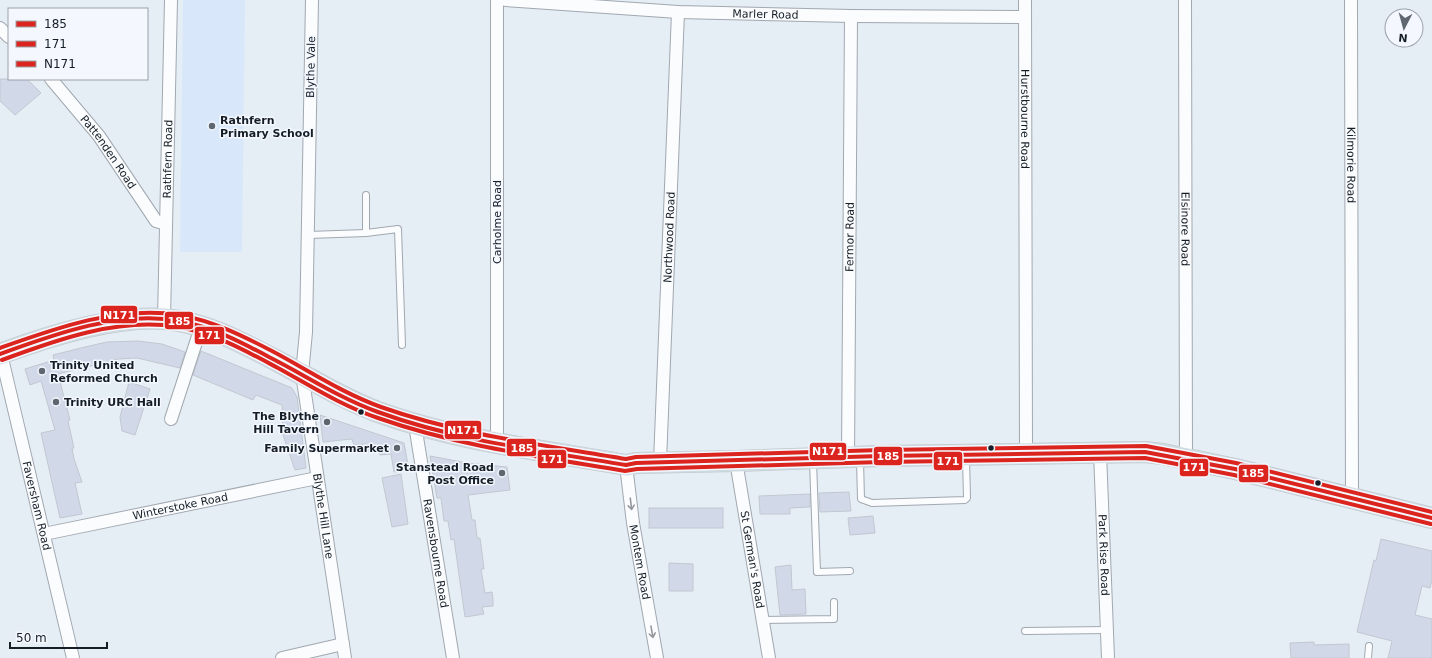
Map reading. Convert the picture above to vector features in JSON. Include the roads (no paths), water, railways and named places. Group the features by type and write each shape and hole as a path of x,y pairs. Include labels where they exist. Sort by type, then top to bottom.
{"highway":[{"path":"0,352 109,323 164,319 201,327 245,344 302,374 338,396 415,425 497,445 529,448 626,465 660,462 1145,452 1186,458 1432,518"}],"street":[{"name":"Rathfern Road","path":"164,319 171,0"},
{"name":"Blythe Vale","path":"302,374 306,332 312,0"},
{"name":"Carholme Road","path":"497,0 497,445"},
{"name":"Marler Road","path":"506,0 678,12 1025,18"},
{"name":"Hurstbourne Road","path":"1025,0 1026,454"},
{"name":"Elsinore Road","path":"1185,0 1186,458"},
{"name":"Kilmorie Road","path":"1351,0 1352,498"},
{"name":"Northwood Road","path":"660,462 678,12"},
{"name":"Fermor Road","path":"851,16 854,458"},
{"path":"0,28 8,36"},
{"name":"Pattenden Road","path":"52,80 99,136 156,221 166,224"},
{"path":"171,419 201,327"},
{"name":"Faversham Road","path":"0,352 73,658"},
{"name":"Blythe Hill Lane","path":"302,374 345,658"},
{"name":"Ravensbourne Road","path":"415,425 453,658"},
{"name":"Park Rise Road","path":"1100,452 1108,658"},
{"name":"St German's Road","path":"736,461 769,658"},
{"name":"Montem Road","path":"626,465 633,523 657,658"},
{"name":"Winterstoke Road","path":"44,534 317,478"},
{"path":"282,658 343,644"}],"lane":[{"path":"366,195 366,233"},
{"path":"308,235 366,233 398,229 402,345"},
{"path":"854,458 861,469 861,499 867,502 961,501 967,498 966,455"},
{"path":"812,459 817,572 850,571"},
{"path":"762,620 834,619 834,602"},
{"path":"1025,631 1107,630"},
{"path":"1368,658 1369,646"}],"place":[{"name":"Rathfern Primary School","path":"212,126"},
{"name":"Trinity United Reformed Church","path":"42,371"},
{"name":"Trinity URC Hall","path":"56,402"},
{"name":"The Blythe Hill Tavern","path":"327,422"},
{"name":"Family Supermarket","path":"397,448"},
{"name":"Stanstead Road Post Office","path":"502,473"}]}
